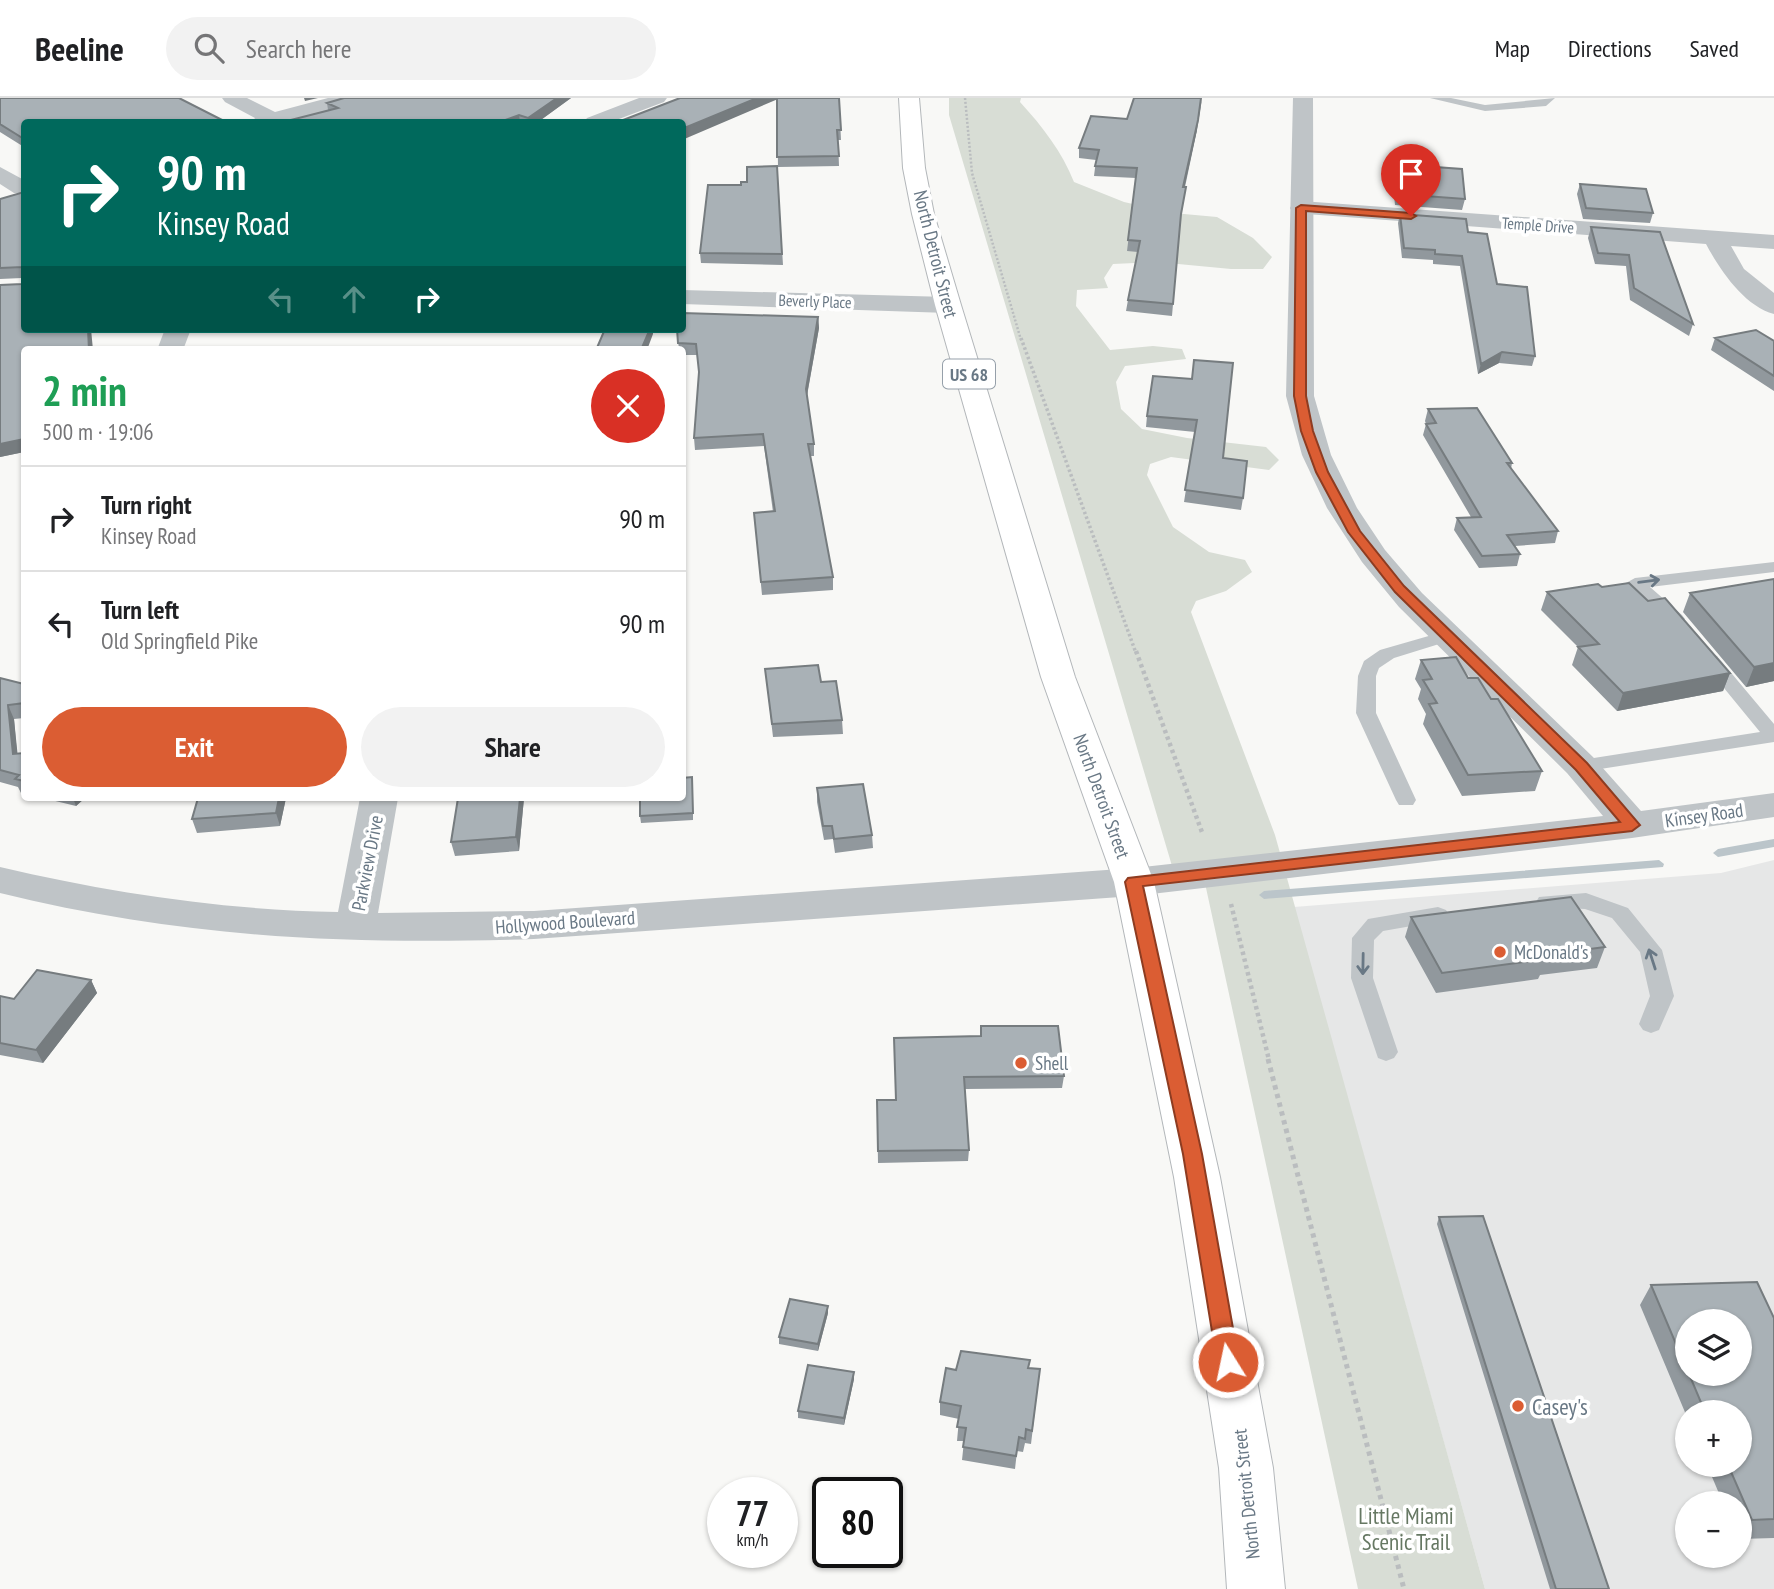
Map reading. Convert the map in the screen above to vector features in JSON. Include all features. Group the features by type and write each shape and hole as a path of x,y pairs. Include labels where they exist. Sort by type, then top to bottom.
{"highway":[{"name":"North Detroit Street","path":"909,98 916,178 948,305 1058,677 1134,882 1195,1165 1246,1468 1256,1589"}],"street":[{"path":"232,98 265,119"},
{"path":"275,119 351,98"},
{"path":"1303,98 1300,396 1307,431 1322,472 1354,532 1392,581 1581,766 1632,825"},
{"path":"601,119 647,99"},
{"path":"0,174 21,187"},
{"path":"0,194 21,189"},
{"name":"Temple Drive","path":"1301,208 1774,242"},
{"path":"1714,237 1734,273 1774,306"},
{"name":"Beverly Place","path":"686,297 948,305"},
{"name":"Parkview Drive","path":"355,928 378,801"},
{"name":"Kinsey Road","path":"1134,882 1632,825 1774,805"},
{"name":"Hollywood Boulevard","path":"0,880 149,911 285,925 355,928 534,925 1134,882"}],"lane":[{"path":"1435,98 1485,108 1546,103 1550,98"},
{"path":"1774,567 1635,583 1689,635 1774,736"},
{"path":"1406,800 1366,713 1367,677 1371,665 1387,654 1439,629"},
{"path":"1581,766 1774,736"},
{"path":"1528,902 1586,901 1620,913 1651,950 1662,996 1651,1024"},
{"path":"1386,1052 1362,978 1363,938 1376,924 1465,911"}],"path":[{"path":"965,98 972,173 1016,325 1203,835"},
{"path":"1231,904 1286,1131 1404,1589"}],"shaded area":[{"path":"1774,860 1774,1589 1485,1589 1294,907 1721,873"}],"green space":[{"name":"Little Miami Scenic Trail","path":"949,98 1021,98 1020,102 1058,150 1074,182 1124,202 1173,213 1217,217 1253,238 1272,257 1263,269 1231,269 1157,262 1113,264 1104,278 1108,288 1077,290 1076,306 1110,350 1153,346 1182,349 1186,359 1125,366 1116,382 1121,409 1142,429 1187,438 1266,447 1279,460 1269,470 1171,457 1150,464 1147,475 1173,527 1209,552 1245,560 1252,572 1226,591 1196,601 1191,612 1275,835 1485,1589 1358,1589 1203,874 1175,876 949,115"}],"building":[{"path":"0,98 179,98 220,119 21,119 21,137 0,124"},
{"path":"344,98 557,98 528,118 519,115 508,119 295,119 338,108 327,103"},
{"path":"680,98 757,98 686,127 686,119 626,119"},
{"path":"777,98 839,98 839,156 777,157"},
{"path":"1134,98 1201,98 1183,187 1186,187 1173,304 1128,300 1140,241 1128,240 1137,168 1095,166 1099,150 1079,148 1091,116 1127,119"},
{"path":"1394,164 1462,169 1465,199 1398,194"},
{"path":"777,166 782,254 700,253 708,185 741,185 741,182 747,182 747,167"},
{"path":"1580,184 1646,189 1653,213 1586,208"},
{"path":"21,193 21,267 0,268 0,199"},
{"path":"1400,214 1466,219 1468,232 1487,234 1497,284 1527,287 1535,356 1502,352 1481,364 1462,256 1435,254 1435,250 1404,248"},
{"path":"1591,227 1660,232 1693,324 1634,288 1629,255 1598,253"},
{"path":"21,284 21,333 88,333 89,346 21,346 21,440 0,444 0,285"},
{"path":"686,313 818,317 806,389 814,444 808,444 833,577 761,582 754,513 775,511 763,434 694,438 699,372 696,344 678,343 677,333 686,333"},
{"path":"1756,330 1774,341 1774,376 1715,338"},
{"path":"603,333 648,333 643,346 598,346"},
{"path":"1194,360 1233,363 1223,458 1247,461 1243,498 1185,490 1197,420 1147,416 1153,376 1192,379"},
{"path":"1477,408 1512,463 1507,463 1558,531 1507,535 1520,554 1482,556 1457,518 1481,517 1426,424 1436,423 1428,409"},
{"path":"1774,579 1774,663 1754,667 1690,593"},
{"path":"1629,583 1648,601 1665,598 1730,673 1623,693 1578,647 1599,644 1547,592 1598,584 1602,587"},
{"path":"1456,657 1468,678 1478,678 1491,699 1498,699 1542,771 1468,775 1429,704 1437,703 1423,680 1432,679 1421,660"},
{"path":"818,665 821,682 836,681 842,720 772,724 765,669"},
{"path":"0,678 21,683 21,703 8,705 13,754 21,753 21,780 15,779 19,775 0,770"},
{"path":"692,777 693,813 640,816 640,801 686,801 686,778"},
{"path":"863,784 872,835 834,839 832,826 823,826 817,788"},
{"path":"197,801 278,801 276,813 192,819"},
{"path":"458,801 520,801 516,837 451,842"},
{"path":"1571,897 1605,947 1544,955 1546,959 1442,973 1411,917"},
{"path":"37,970 91,980 36,1050 0,1043 0,996 14,999"},
{"path":"981,1026 1058,1026 1064,1076 964,1077 969,1150 878,1151 877,1100 896,1100 894,1038 981,1036"},
{"name":"Casey's","path":"1483,1216 1609,1589 1556,1589 1439,1217"},
{"path":"1757,1282 1774,1318 1774,1519 1752,1520 1752,1491 1739,1491 1733,1477 1752,1477 1752,1400 1700,1400 1694,1386 1752,1386 1752,1309 1675,1309 1675,1342 1651,1285"},
{"path":"790,1299 828,1306 818,1344 779,1337"},
{"path":"961,1351 1030,1360 1028,1368 1040,1369 1032,1431 1026,1429 1025,1439 1019,1437 1016,1456 963,1447 966,1428 957,1427 961,1406 940,1402 946,1368 956,1370"},
{"path":"808,1365 854,1372 844,1418 798,1411"}],"waterway":[{"path":"1718,853 1774,843"},
{"path":"1264,895 1659,864"}],"place":[{"name":"McDonald's","path":"1500,952"},
{"name":"Shell","path":"1021,1063"},
{"name":"Casey's","path":"1518,1406"}],"route":[{"path":"1228,1362 1192,1154 1134,882 1632,825 1581,766 1446,636 1378,564 1340,509 1322,472 1307,431 1300,396 1301,208 1411,216"}]}
